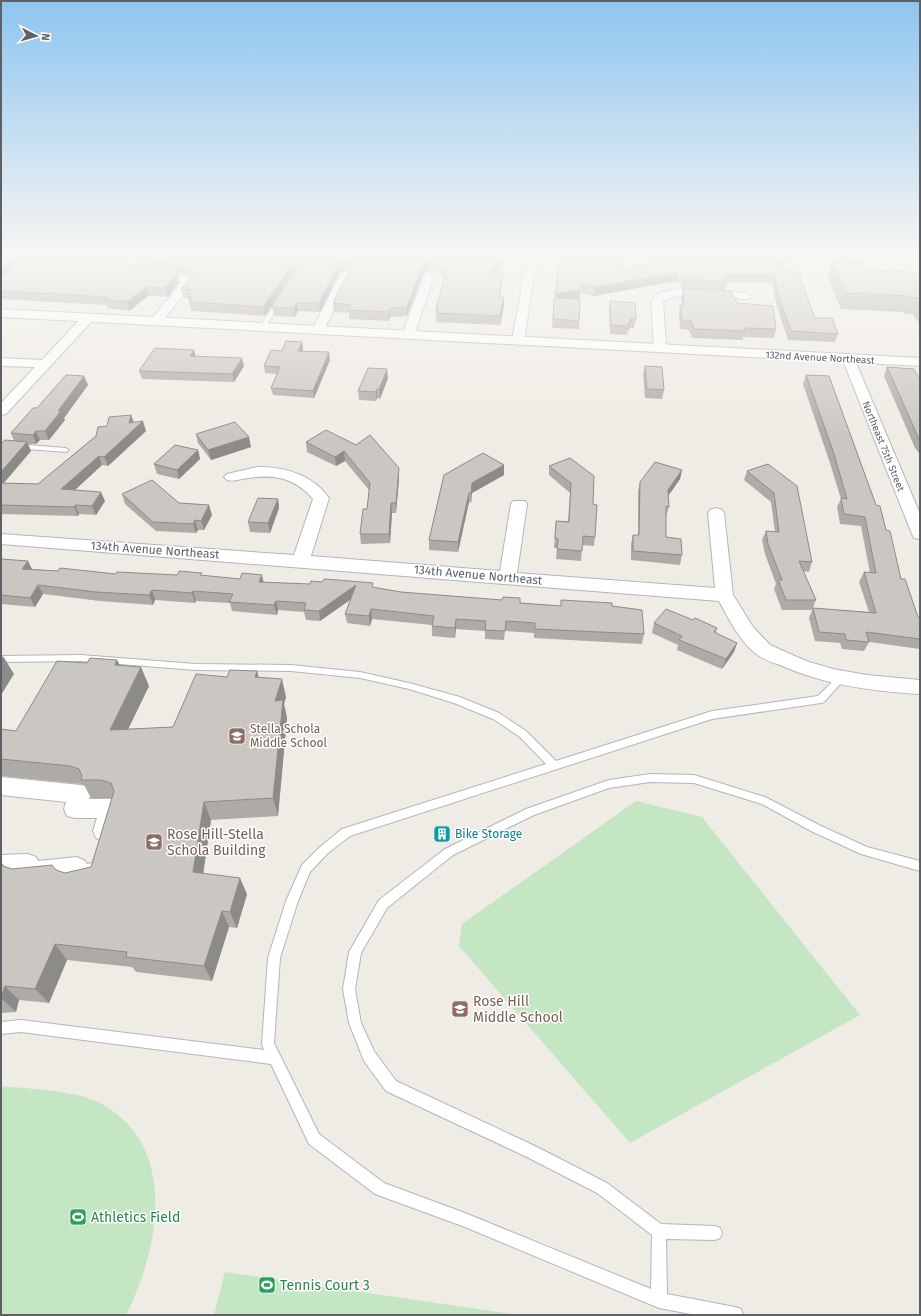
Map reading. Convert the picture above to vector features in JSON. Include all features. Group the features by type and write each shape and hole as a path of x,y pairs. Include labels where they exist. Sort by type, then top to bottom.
{"main road":[{"name":"132nd Avenue Northeast","path":"60,316 920,362"}],"street":[{"path":"156,321 160,316"},
{"path":"318,330 325,316"},
{"path":"408,335 415,316"},
{"path":"518,340 522,316"},
{"path":"658,316 660,348"},
{"path":"1,411 88,318"},
{"name":"Northeast 75th Street","path":"848,358 920,534"},
{"path":"1,362 45,364"},
{"path":"232,477 252,471 279,473 298,477 313,487 321,498 301,561"},
{"path":"508,578 519,504"},
{"path":"716,513 724,595 746,630 763,650 817,673 840,679 871,684 920,687"},
{"name":"134th Avenue Northeast","path":"1,539 301,561 724,595"},
{"path":"1,786 80,794 75,809 111,808 92,875 76,877 78,868 25,873 28,864 1,866"}],"lane":[{"path":"262,327 269,316"},
{"path":"1,445 66,450"},
{"path":"1,659 80,658 196,667 291,668 360,675 410,686 443,696 496,716 523,734 554,765"},
{"path":"735,1315 659,1300 465,1220 380,1189 314,1139 268,1044 274,958 292,901 306,869 324,850 346,832 712,715 821,699 840,679"},
{"path":"715,1233 659,1231 602,1188 532,1152 408,1096 391,1086 369,1056 354,1023 349,989 355,952 383,904 449,852 530,812 609,784 650,778 694,779 765,801 815,828 866,851 920,866"},
{"path":"1,1028 21,1026 275,1058"},
{"path":"659,1231 659,1300"}],"green space":[{"path":"636,801 702,817 860,1015 630,1143 459,946 462,924"},
{"name":"Athletics Field","path":"1,1086 78,1095 100,1103 125,1122 142,1145 152,1172 155,1200 153,1230 147,1260 138,1289 126,1315 1,1315"},
{"name":"Tennis Court 3","path":"225,1272 518,1315 214,1315"}],"building":[{"path":"553,316 579,316 579,321 553,319"},
{"path":"611,316 636,316 636,319 630,319 630,323 628,323 629,326 611,325"},
{"path":"681,316 774,316 776,329 744,328 745,331 694,329 691,321 682,321"},
{"path":"786,316 814,316 815,318 832,318 838,334 791,331"},
{"path":"286,341 302,342 298,351 329,352 313,391 271,388 280,367 264,366 271,350 282,351"},
{"path":"155,348 194,350 190,356 242,358 232,374 139,371"},
{"path":"645,366 662,367 664,390 647,389"},
{"path":"887,367 914,369 920,380 920,440 919,439"},
{"path":"368,368 387,369 379,390 377,389 376,392 358,391"},
{"path":"66,375 84,376 58,411 61,411 45,431 36,431 33,435 11,433 33,408 37,408"},
{"path":"806,375 829,376 876,505 880,506 886,530 890,531 901,579 905,579 918,617 920,617 920,639 866,632 869,642 846,640 845,634 819,632 813,608 876,613 864,572 876,573 865,517 844,514 841,498 847,499 834,454"},
{"path":"131,415 129,423 143,421 104,457 99,456 61,489 101,492 92,506 1,505 1,483 38,484 96,436 98,427 107,426 109,417"},
{"path":"235,422 249,437 208,450 196,434"},
{"path":"326,430 356,445 370,435 399,468 396,503 391,503 389,534 360,534 363,509 367,509 370,483 344,451 335,457 306,442"},
{"path":"5,440 27,442 1,472 1,444"},
{"path":"175,445 198,450 177,470 154,464"},
{"path":"483,453 504,465 472,483 471,493 469,493 458,542 429,540 444,475"},
{"path":"570,458 594,476 593,504 597,505 595,537 583,536 582,551 557,549 558,539 555,538 556,521 569,522 571,483 549,466"},
{"path":"655,462 682,470 668,490 669,507 666,506 666,537 681,539 682,555 633,551 633,535 639,535 640,482"},
{"path":"768,464 797,486 812,562 799,561 816,600 786,600 778,580 782,580 768,544 766,531 779,532 774,493 747,471"},
{"path":"152,480 179,503 209,505 201,521 195,520 193,524 153,522 122,494"},
{"path":"258,498 278,499 268,523 248,522"},
{"path":"1,559 28,561 22,569 58,571 60,568 116,574 117,572 177,575 179,571 202,573 200,575 240,579 242,573 262,575 259,582 310,584 311,581 322,582 324,579 373,583 372,587 401,592 502,600 503,597 520,598 520,603 561,606 561,600 612,603 612,606 642,610 644,634 535,629 535,623 506,621 505,631 485,630 486,621 456,619 455,628 432,626 434,616 371,609 369,616 345,614 356,585 319,611 304,610 306,603 276,601 274,605 229,602 233,594 193,591 192,593 152,590 149,595 96,592 38,585 30,598 1,595"},
{"path":"666,609 693,620 695,618 717,628 714,632 737,643 726,659 679,640 682,636 654,623"},
{"name":"Rose Hill-Stella Schola Building","path":"90,658 117,660 115,665 141,667 110,730 173,727 196,674 227,677 230,670 257,671 255,677 282,679 275,701 283,700 273,798 204,802 193,872 240,878 230,912 222,911 204,966 126,957 127,952 55,944 35,989 5,986 1,997 1,862 3,866 12,869 52,865 56,870 65,873 91,867 114,791 111,783 101,780 81,780 82,776 79,769 70,766 1,759 1,729 16,731 57,661 87,663"}],"place":[{"name":"Stella Schola Middle School","path":"237,736"},
{"name":"Bike Storage","path":"442,834"},
{"name":"Rose Hill-Stella Schola Building","path":"154,842"},
{"name":"Rose Hill Middle School","path":"460,1009"},
{"name":"Athletics Field","path":"78,1217"},
{"name":"Tennis Court 3","path":"267,1285"}]}
